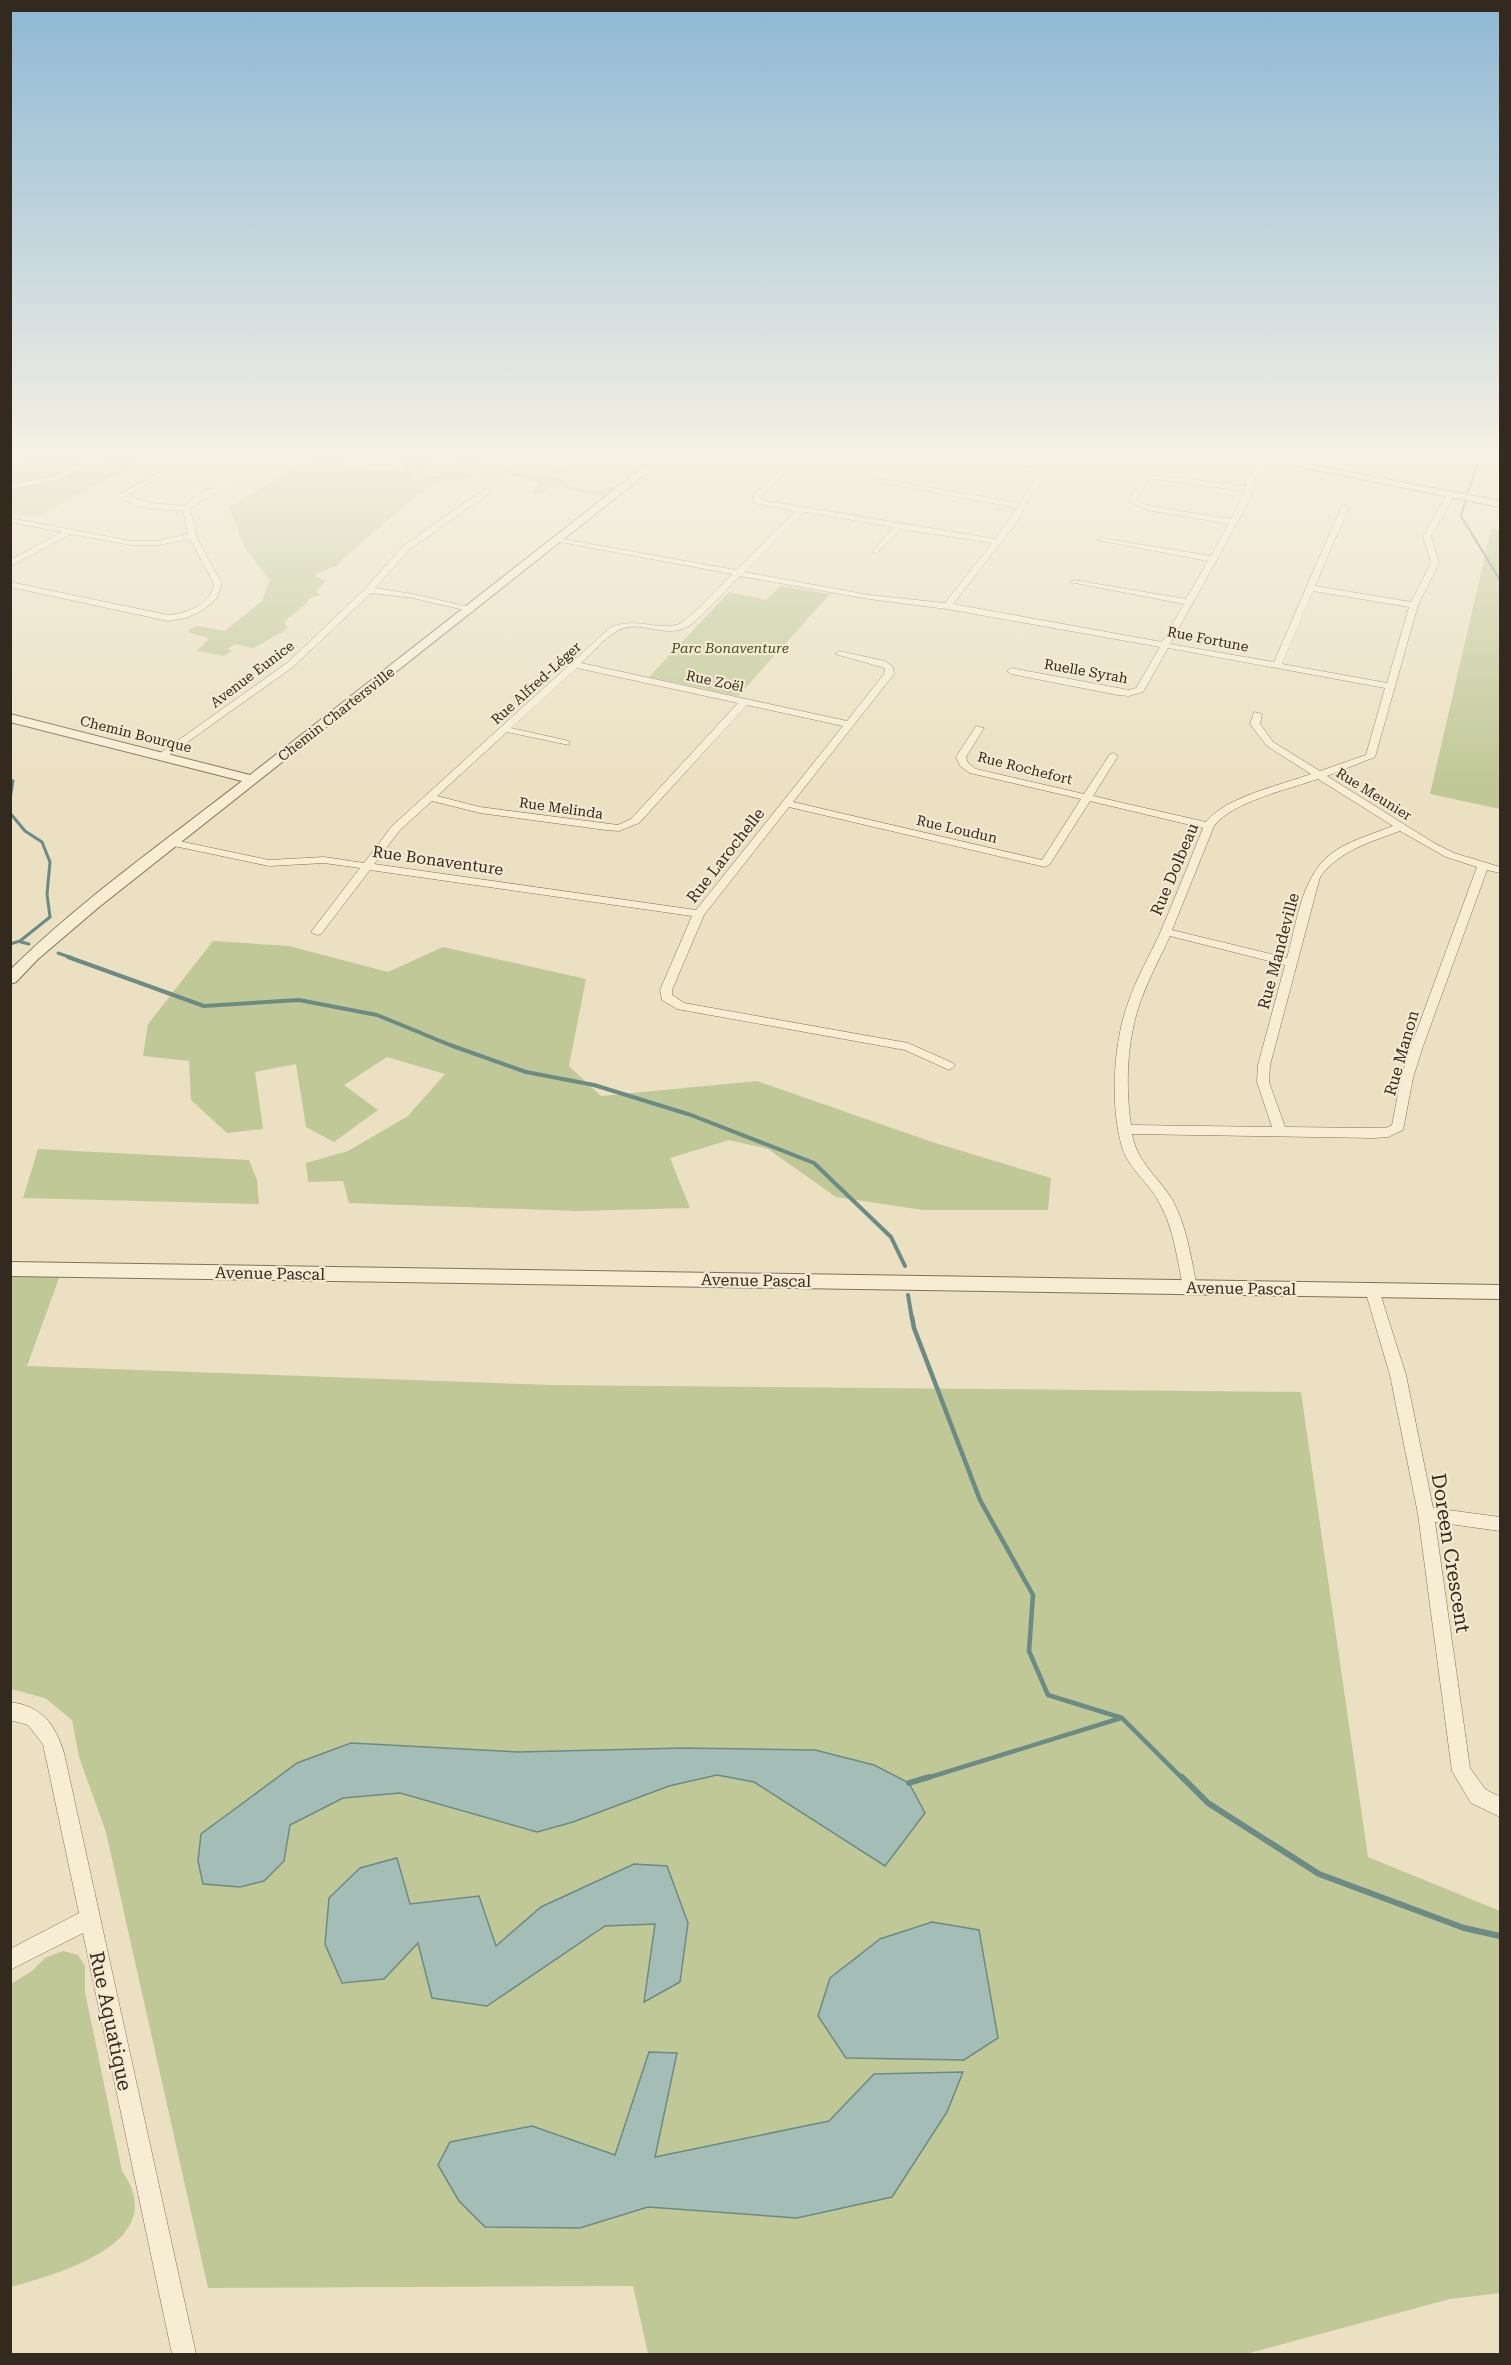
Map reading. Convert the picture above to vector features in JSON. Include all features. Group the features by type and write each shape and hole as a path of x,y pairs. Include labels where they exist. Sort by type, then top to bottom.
{"street":[{"path":"10,584 168,618 179,618 201,608 218,589 218,584 207,564"},
{"name":"Avenue Eunice","path":"162,756 290,665 369,590 392,564"},
{"name":"Chemin Chartersville","path":"10,979 76,918 529,564"},
{"name":"Rue Fortune","path":"691,564 869,597 947,606 1390,686"},
{"name":"Rue Alfred-Léger","path":"317,932 389,835 614,628 624,623 636,622 677,629 685,625 747,564"},
{"path":"947,606 980,564"},
{"name":"Ruelle Syrah","path":"1011,671 1118,692 1133,692 1143,687 1210,564"},
{"path":"1277,666 1320,564"},
{"name":"Rue Dolbeau","path":"1190,1287 1176,1225 1170,1210 1160,1193 1140,1169 1130,1151 1125,1129 1122,1106 1131,1010 1209,826 1217,815 1231,806 1370,757 1414,605 1434,564"},
{"path":"1074,582 1189,602"},
{"path":"1310,588 1414,605"},
{"path":"369,590 413,596 470,610"},
{"name":"Rue Larochelle","path":"839,654 882,663 889,667 889,674 699,914 666,990 668,1000 681,1006 908,1047 949,1066"},
{"name":"Rue Zoël","path":"576,665 849,724"},
{"name":"Rue Melinda","path":"430,797 480,810 606,827 626,826 635,821 745,701"},
{"name":"Rue Meunier","path":"1257,714 1255,724 1270,744 1401,827 1450,855 1500,870"},
{"name":"Chemin Bourque","path":"10,718 253,780"},
{"name":"Rue Rochefort","path":"979,728 961,757 967,768 1209,826"},
{"path":"505,729 566,743"},
{"name":"Rue Rochefort","path":"1086,797 1113,756"},
{"name":"Rue Loudun","path":"786,803 1045,864 1086,797"},
{"name":"Rue Mandeville","path":"1280,1131 1263,1082 1264,1065 1316,877 1320,868 1338,853 1401,827"},
{"name":"Rue Bonaventure","path":"174,843 269,863 324,860 699,914"},
{"name":"Rue Manon","path":"1125,1129 1374,1133 1388,1132 1398,1127 1407,1078 1416,1049 1483,866"},
{"path":"1166,932 1291,963"},
{"name":"Avenue Pascal","path":"10,1269 1500,1292"},
{"name":"Doreen Crescent","path":"1372,1290 1398,1375 1426,1515 1461,1771 1478,1796 1500,1807"},
{"path":"1426,1515 1500,1524"},
{"name":"Rue Aquatique","path":"10,1711 32,1715 46,1729 51,1739 184,2355"},
{"path":"10,1960 89,1919"}],"green space":[{"path":"258,564 338,564 315,574 316,577 326,580 316,592 321,595 310,598 304,606 287,619 284,623 288,627 286,630 253,648 235,644 228,649 232,651 224,656 197,651 209,638 190,633 188,630 197,626 225,631 262,601 270,580"},
{"path":"1483,564 1500,564 1500,809 1430,794"},
{"name":"Parc Bonaventure","path":"781,586 830,594 738,696 649,677 729,592 766,600"},
{"path":"213,941 289,946 388,972 443,947 586,979 569,1066 601,1096 757,1081 932,1142 1051,1178 1048,1210 923,1210 836,1197 768,1149 729,1140 670,1158 690,1208 577,1211 349,1203 343,1181 308,1182 306,1163 348,1151 408,1116 445,1074 387,1057 344,1085 378,1110 334,1142 306,1127 296,1064 255,1072 263,1129 227,1133 191,1100 189,1061 143,1056 148,1024"},
{"path":"38,1149 249,1160 257,1180 259,1204 23,1198"},
{"path":"11,1269 62,1270 27,1366 551,1385 1301,1392 1368,1857 1500,1911 1500,2293 1450,2299 1246,2354 648,2354 633,2286 208,2288 106,1832 79,1757 72,1720 45,1698 11,1689"},
{"path":"63,1951 78,1955 85,1966 85,1992 122,2171 134,2196 133,2217 122,2235 104,2250 56,2273 11,2287 11,1984 32,1971 45,1958"}],"water":[{"path":"351,1743 518,1752 683,1748 815,1750 874,1765 909,1783 925,1813 885,1866 754,1782 717,1775 669,1786 573,1822 537,1832 400,1793 343,1798 290,1825 284,1861 264,1881 240,1887 203,1884 198,1861 201,1834 297,1763"},
{"path":"397,1858 410,1904 479,1896 496,1946 541,1907 634,1864 667,1866 688,1923 680,1982 644,2002 655,1924 605,1926 487,2006 432,1998 418,1943 384,1979 342,1983 325,1944 329,1898 360,1868"},
{"path":"932,1922 979,1930 998,2038 964,2060 846,2058 818,2016 830,1978 880,1939"},
{"path":"649,2052 677,2053 655,2157 829,2121 874,2074 963,2072 947,2112 892,2197 797,2218 648,2207 580,2228 485,2227 459,2201 438,2165 450,2142 532,2126 615,2155"}],"waterway":[{"path":"1490,564 1500,580"},
{"path":"10,780 13,781 10,799"},
{"path":"10,813 25,831 42,842 50,862 47,894 50,917 20,941 10,944"},
{"path":"21,942 29,944"},
{"path":"58,953 72,958"},
{"path":"68,957 204,1006 299,1000 377,1015 450,1045 526,1072 594,1085 691,1115 814,1163 891,1237 905,1266"},
{"path":"908,1295 912,1319"},
{"path":"912,1317 914,1328 980,1500 1033,1595 1029,1651 1048,1695 1122,1718 1183,1779"},
{"path":"924,1779 1121,1718"},
{"path":"909,1783 929,1777"},
{"path":"1182,1777 1208,1803 1319,1874 1464,1928 1500,1936"}]}
